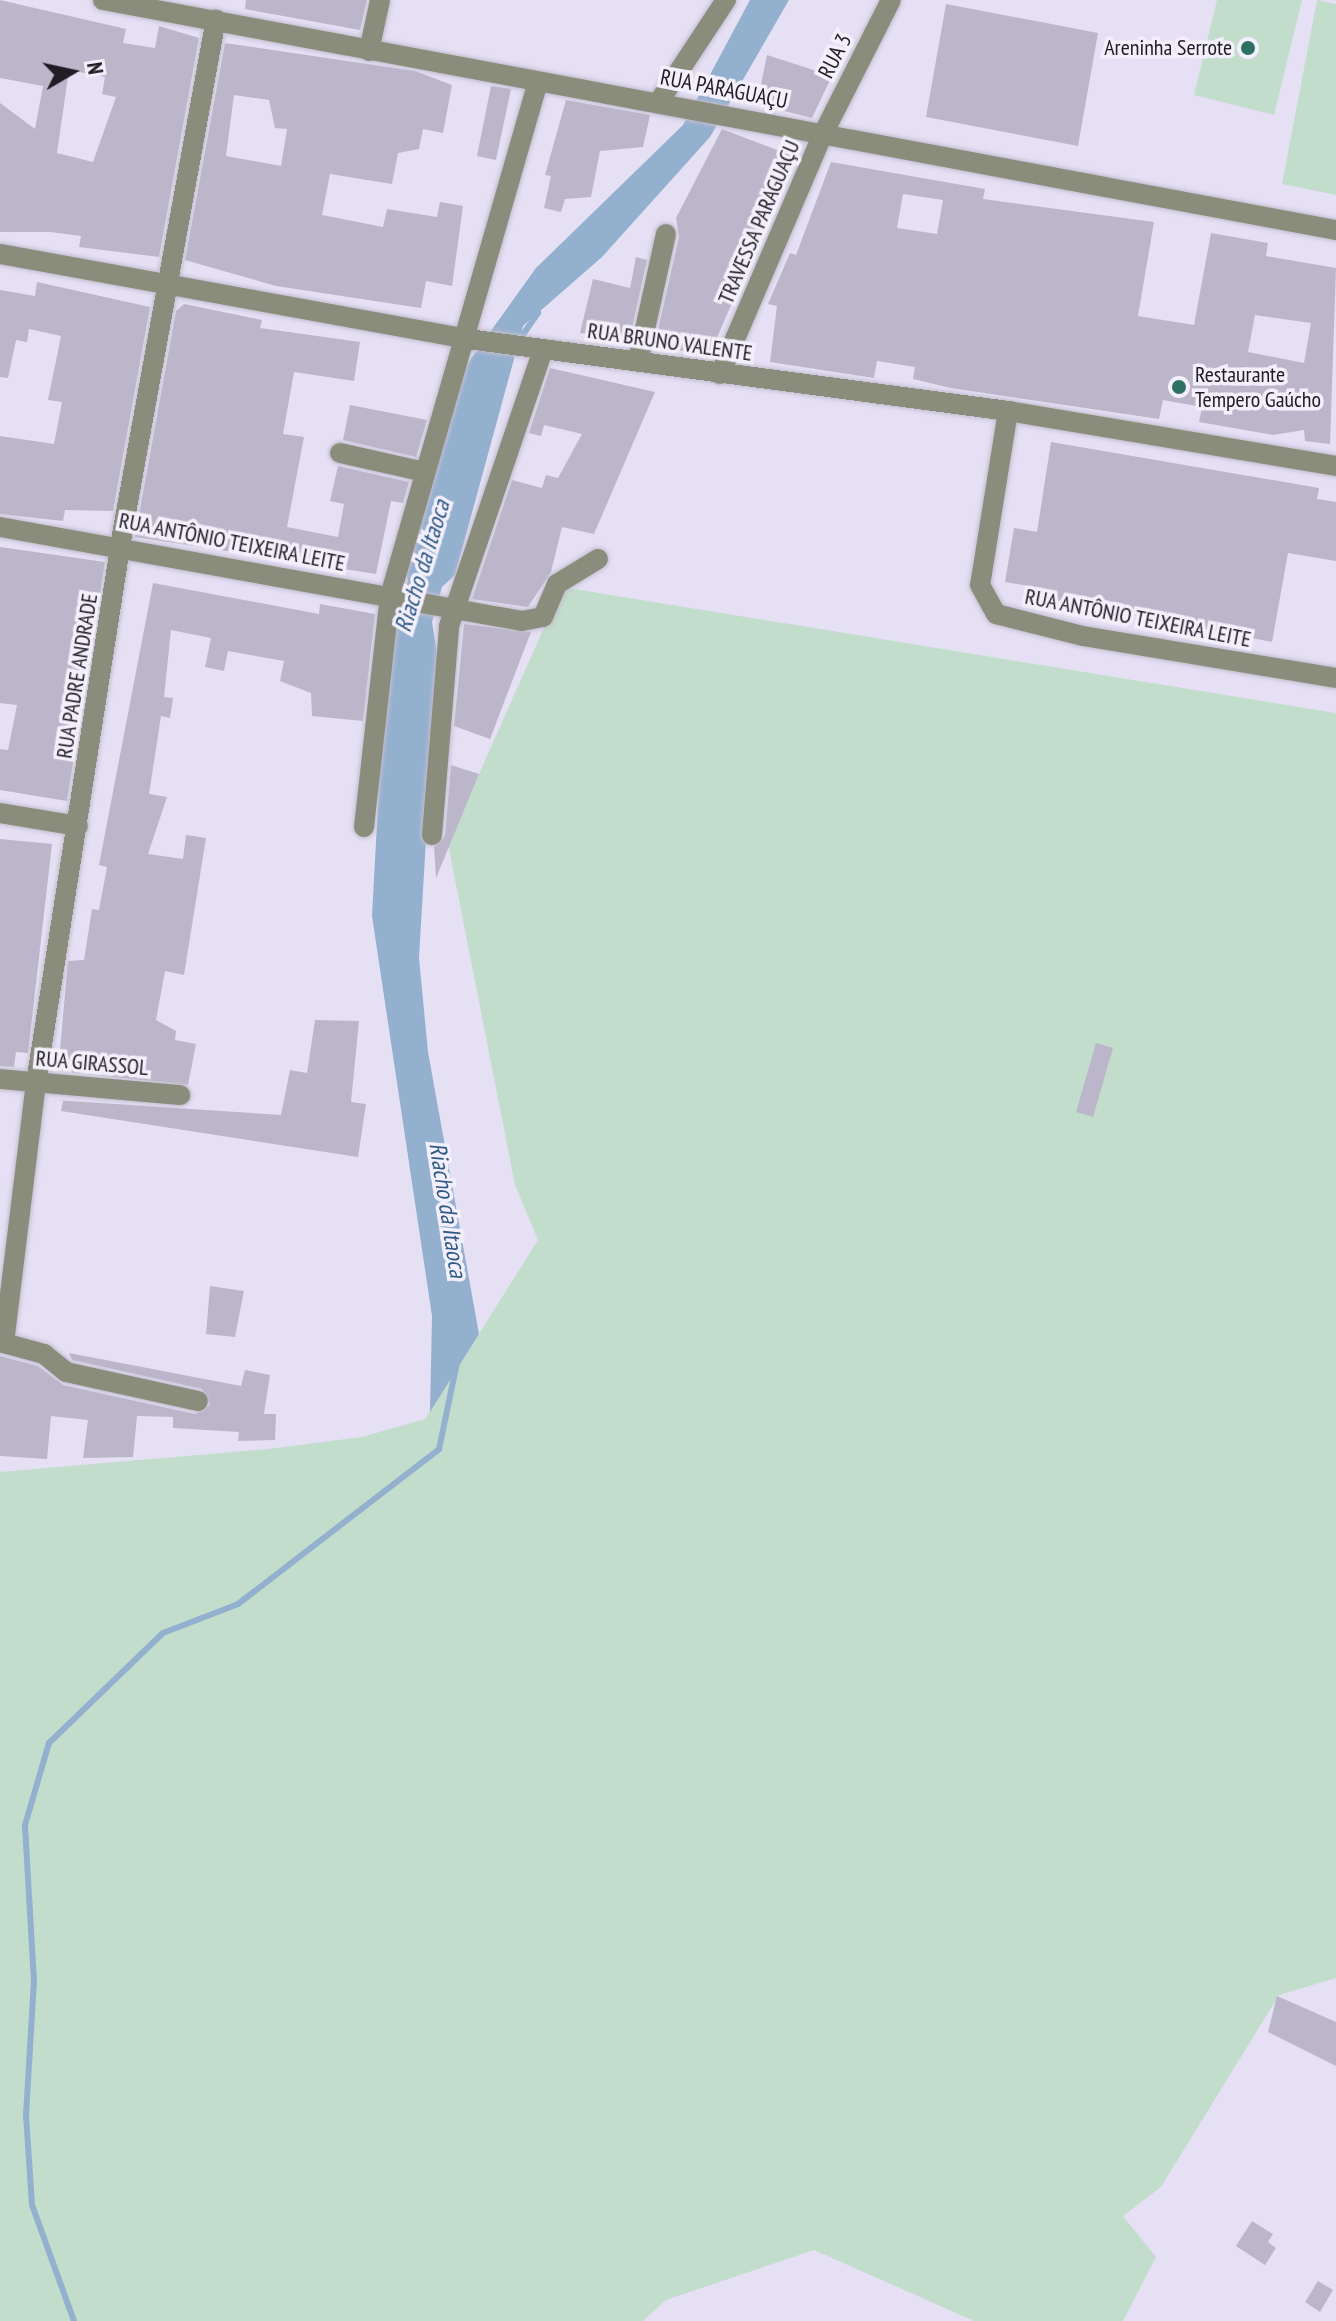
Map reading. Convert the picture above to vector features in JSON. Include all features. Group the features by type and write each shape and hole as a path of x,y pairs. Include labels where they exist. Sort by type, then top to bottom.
{"street":[{"name":"RUA PARAGUAÇU","path":"103,0 216,19 537,85 667,102 1336,230"},
{"path":"369,51 380,0"},
{"path":"667,102 726,0"},
{"name":"RUA 3","path":"823,134 891,0"},
{"name":"RUA PADRE ANDRADE","path":"2,1343 36,1083 121,545 216,19"},
{"path":"364,827 396,598 424,472 466,338 537,85"},
{"name":"TRAVESSA PARAGUAÇU","path":"720,374 823,134"},
{"path":"638,361 666,234"},
{"name":"RUA BRUNO VALENTE","path":"0,254 168,281 466,338 1008,411 1336,466"},
{"path":"432,835 450,606 538,348"},
{"name":"RUA ANTÔNIO TEIXEIRA LEITE","path":"1008,411 980,585 996,614 1083,636 1336,678"},
{"path":"340,453 424,472"},
{"name":"RUA ANTÔNIO TEIXEIRA LEITE","path":"0,527 121,545 396,598 538,619 557,584 598,559"},
{"path":"0,813 78,826"},
{"name":"RUA GIRASSOL","path":"0,1079 180,1095"},
{"path":"2,1343 44,1354 66,1372 198,1401"}],"green space":[{"name":"Areninha Serrote","path":"1217,0 1302,0 1274,115 1194,95"},
{"path":"1317,0 1336,4 1336,195 1282,184"},
{"path":"562,587 1336,713 1336,1978 1279,1995 1161,2187 1123,2216 1156,2257 1123,2321 974,2321 814,2250 666,2300 643,2321 0,2321 0,1472 268,1449 362,1437 425,1419 479,1334 538,1240 515,1185 448,844"}],"water":[{"path":"750,0 789,0 710,137 602,257 523,326 455,575 442,587 432,622 437,653 419,958 428,1052 479,1334 430,1412 432,1316 372,916 385,674 408,580 403,564 465,367 536,268 683,125"}],"building":[{"path":"0,0 126,29 123,43 155,48 159,26 199,38 159,257 79,247 81,236 50,232 0,232 0,103 35,129 43,86 0,78","holes":["69,70 105,77 102,94 116,97 93,162 57,153"]},
{"path":"246,0 367,0 360,30 245,9"},
{"path":"946,4 1098,33 1078,146 926,117"},
{"path":"225,43 415,71 452,85 443,133 423,129 419,149 398,153 392,184 330,174 322,215 383,227 387,209 437,217 440,202 463,206 452,286 426,281 421,308 276,286 185,260","holes":["234,95 269,100 275,128 287,129 281,166 226,156"]},
{"path":"767,55 832,76 812,118 757,104"},
{"path":"491,86 511,89 496,160 477,156"},
{"path":"566,100 650,115 643,147 600,151 591,197 565,199 561,212 544,208 551,176 545,175"},
{"path":"722,129 796,157 708,358 655,343 679,237 676,218"},
{"path":"831,162 985,189 983,199 1154,222 1138,316 1194,325 1211,233 1268,243 1266,256 1336,268 1330,444 1305,441 1304,430 1273,435 1199,422 1202,407 1163,400 1159,419 951,388 913,379 915,367 877,361 874,378 770,362 777,306 768,304 790,253 796,255","holes":["903,194 943,200 937,234 897,228","1255,315 1311,323 1304,363 1248,352"]},
{"path":"636,257 647,260 630,337 580,333 593,279 630,288"},
{"path":"37,282 150,307 113,511 65,510 63,521 0,514 0,436 54,444 62,402 48,400 61,336 29,329 27,342 16,340 8,378 0,377 0,290 35,296"},
{"path":"184,304 262,320 260,328 360,342 354,381 294,372 283,434 304,437 287,527 338,537 344,504 330,501 338,466 409,482 403,503 391,501 376,574 135,537 176,311"},
{"path":"550,368 655,392 594,534 562,527 551,572 528,607 472,599 512,480 542,488 546,475 558,478 582,434 544,425 541,436 529,433"},
{"path":"350,405 427,420 416,457 343,440"},
{"path":"1051,442 1319,488 1317,499 1336,502 1336,561 1288,553 1272,642 1046,598 1044,605 1026,602 1029,586 1005,582 1014,528 1037,532"},
{"path":"0,547 105,562 67,801 0,790 0,749 8,750 17,705 0,703"},
{"path":"153,583 319,614 320,604 375,614 363,721 312,716 311,693 280,681 284,661 228,651 224,671 205,667 211,638 171,630 164,697 173,698 170,718 161,716 149,794 167,797 148,854 183,859 186,835 206,838 184,975 165,971 156,1020 176,1031 175,1040 196,1044 188,1085 58,1071 68,961 84,960 92,909 99,910 107,867 99,865"},
{"path":"464,624 531,632 490,739 454,726"},
{"path":"451,765 479,774 436,878 434,847 445,836"},
{"path":"0,839 52,844 28,1053 16,1052 14,1067 0,1066"},
{"path":"315,1020 359,1021 351,1102 366,1104 358,1157 61,1111 63,1101 54,1100 281,1115 290,1070 307,1073"},
{"path":"1096,1043 1113,1048 1093,1117 1076,1112"},
{"path":"210,1286 244,1291 235,1337 206,1334"},
{"path":"69,1353 241,1386 245,1370 270,1375 264,1414 276,1414 275,1440 238,1441 239,1432 173,1428 173,1417 137,1416 133,1457 83,1458 88,1420 51,1416 47,1459 0,1456 0,1356 38,1366 63,1385 195,1414 210,1405 202,1389 72,1360"},
{"path":"1277,1996 1336,2022 1336,2066 1268,2032"},
{"path":"1252,2221 1273,2234 1268,2242 1276,2248 1265,2265 1236,2246"},
{"path":"1318,2281 1333,2290 1320,2312 1305,2302"}],"waterway":[{"name":"Riacho da Itaoca","path":"517,343 538,313"},
{"name":"Riacho da Itaoca","path":"74,2321 32,2205 26,2115 34,1982 25,1825 49,1743 163,1633 238,1604 439,1449 457,1363"}],"place":[{"name":"Areninha Serrote","path":"1248,48"},
{"name":"Restaurante Tempero Gaúcho","path":"1179,387"}]}
